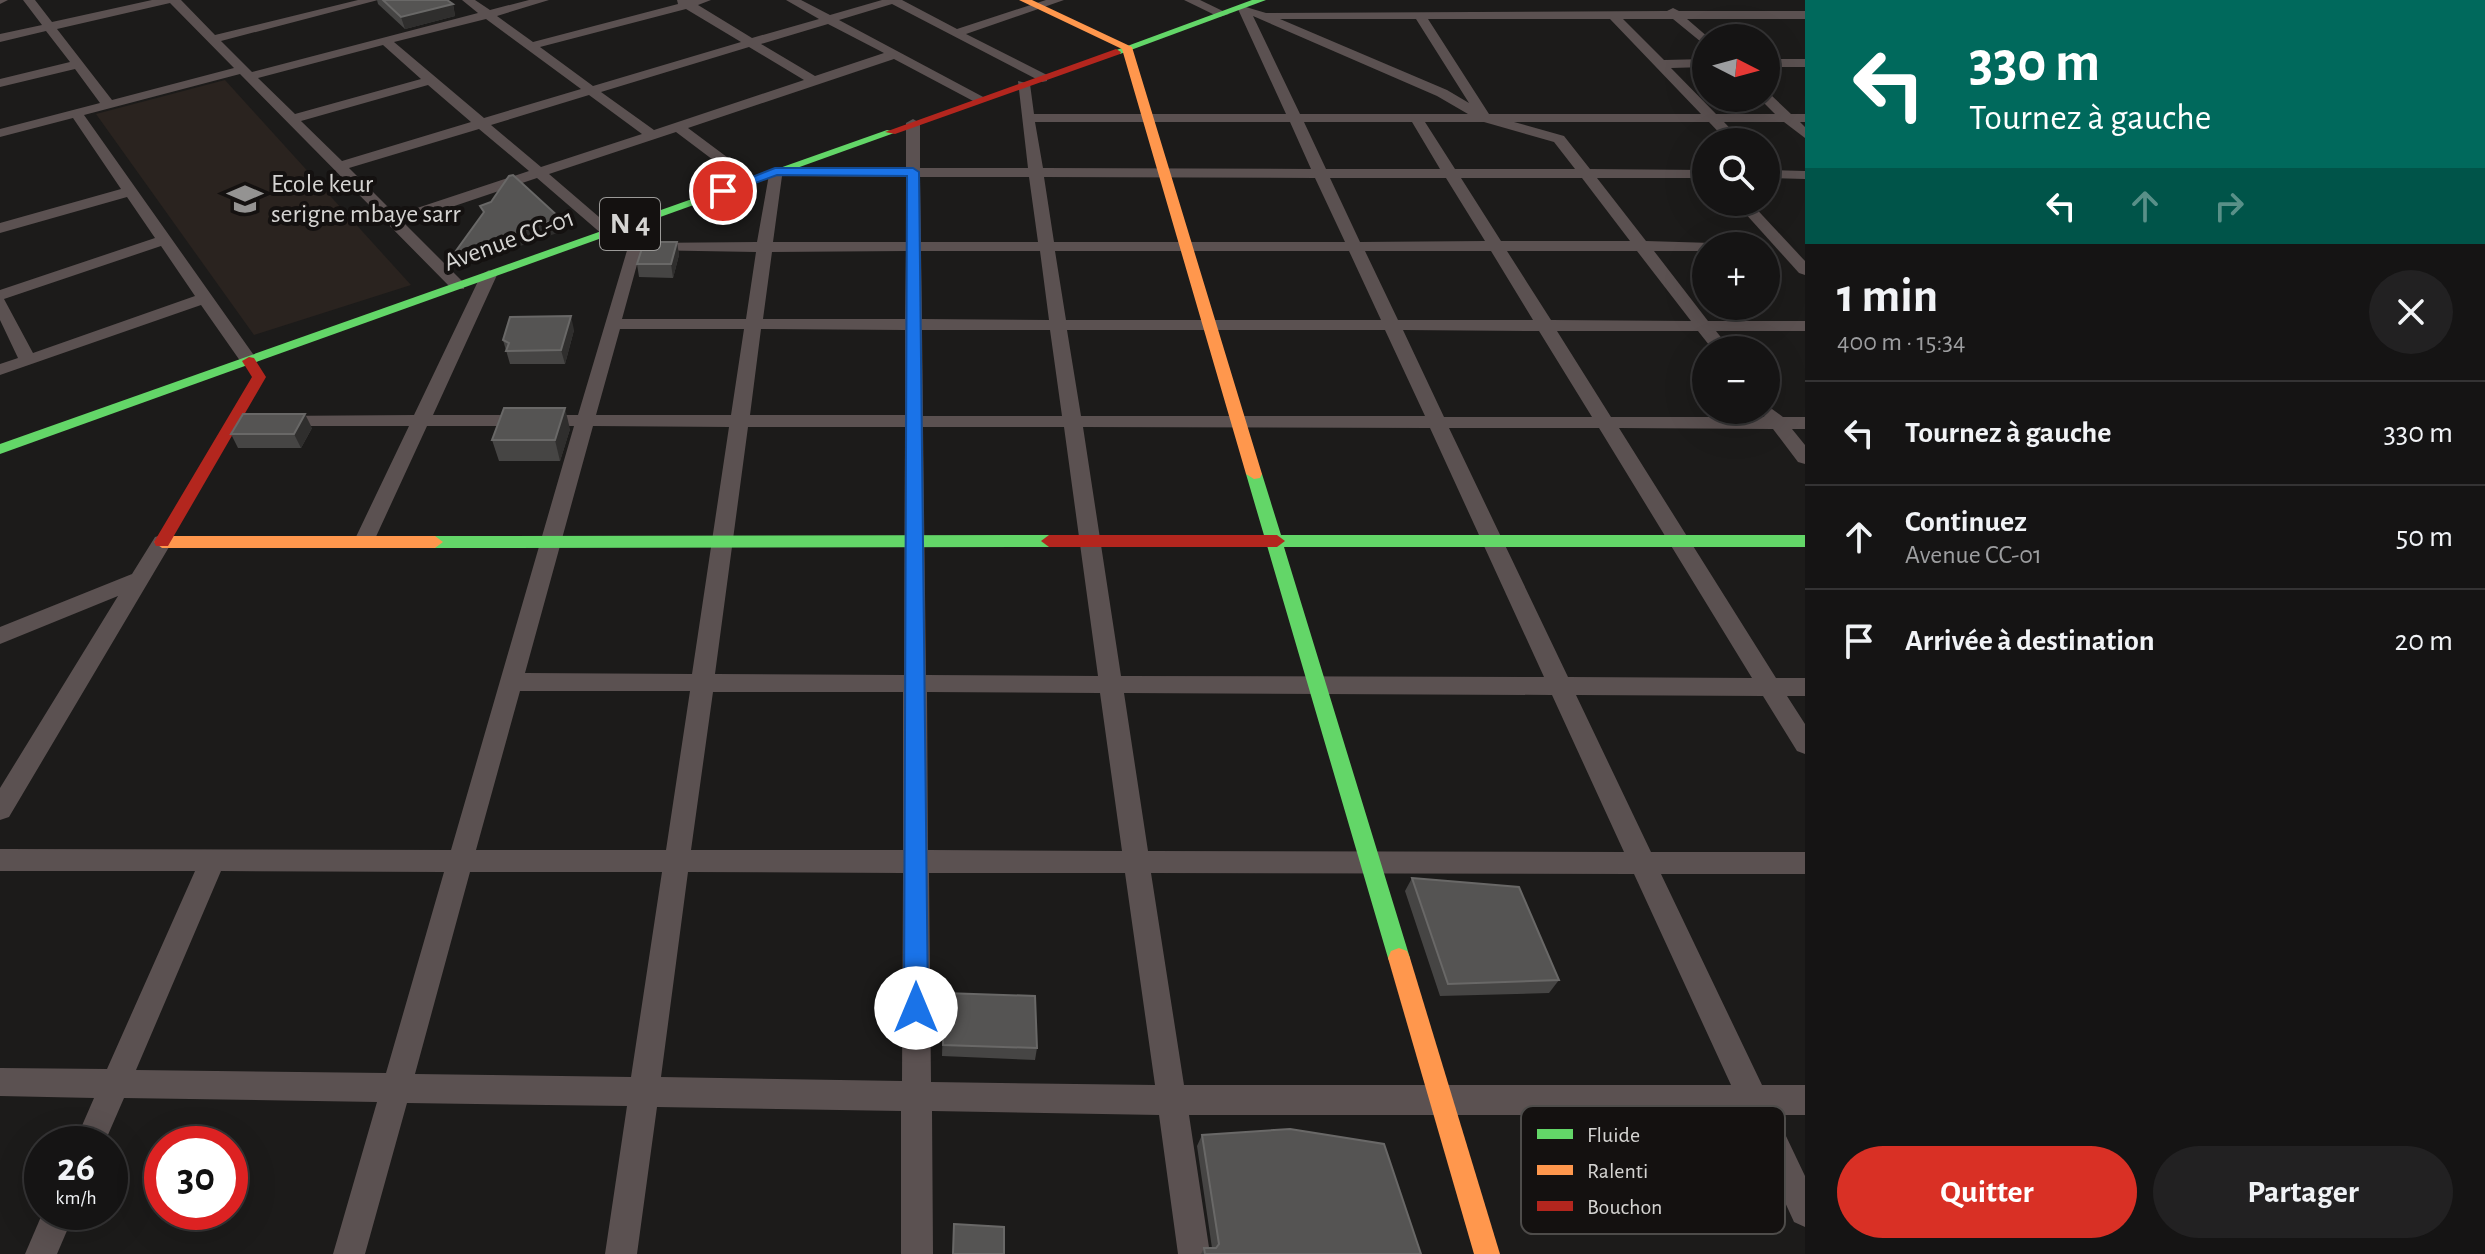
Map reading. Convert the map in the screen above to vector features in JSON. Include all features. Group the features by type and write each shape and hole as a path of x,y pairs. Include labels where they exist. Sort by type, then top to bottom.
{"street":[{"path":"29,0 109,105"},
{"path":"0,38 173,2 198,0"},
{"path":"213,39 372,0"},
{"path":"468,0 652,135"},
{"path":"0,133 543,0"},
{"path":"531,46 684,2 705,0"},
{"path":"792,0 980,99"},
{"path":"339,166 893,0 956,33 1032,81 1028,118 1194,1254"},
{"path":"956,33 1031,3 1058,0"},
{"path":"1190,0 1247,9 1420,15 1805,15"},
{"path":"1556,0 1570,15"},
{"path":"1660,0 1692,29"},
{"path":"173,2 458,286"},
{"path":"684,2 814,81"},
{"path":"1031,3 1127,47 1487,1254"},
{"path":"1247,9 1294,118 1755,1106"},
{"path":"1247,9 1442,93 1485,118 1559,139 1711,336"},
{"name":"Avenue CC-01","path":"0,449 1127,47 1247,9"},
{"path":"1420,15 1485,118"},
{"path":"1613,15 1722,128"},
{"path":"1786,15 1805,31"},
{"path":"385,41 608,232"},
{"path":"394,221 895,54"},
{"path":"1660,64 1692,63"},
{"path":"1780,63 1805,63"},
{"path":"0,83 78,64"},
{"path":"292,119 431,80"},
{"path":"1780,111 1805,134"},
{"path":"0,810 162,542 249,419 259,377 76,113"},
{"path":"1028,118 1805,118"},
{"path":"1416,118 1805,744"},
{"path":"913,123 917,1254"},
{"path":"678,127 750,181"},
{"path":"621,1254 775,172 1692,174"},
{"path":"1780,174 1805,175"},
{"path":"0,228 130,191"},
{"path":"349,1254 642,220"},
{"path":"0,295 164,240"},
{"path":"635,247 1692,246"},
{"path":"1780,246 1805,246"},
{"path":"1780,251 1805,270"},
{"path":"364,541 489,275"},
{"path":"0,370 205,298"},
{"path":"0,303 28,360"},
{"path":"613,324 1805,326"},
{"path":"1780,417 1805,423"},
{"path":"249,419 1605,422 1692,418"},
{"path":"1779,424 1805,458"},
{"path":"162,542 1805,541"},
{"path":"0,636 140,579"},
{"path":"512,682 1805,687"},
{"path":"0,860 1805,863"},
{"path":"97,1126 213,860"},
{"path":"0,1082 1171,1100 1805,1100"},
{"path":"1785,1169 1805,1211"},
{"path":"41,1254 51,1230"}],"shaded area":[{"name":"Ecole keur serigne mbaye sarr","path":"225,80 411,285 254,335 96,114"}],"building":[{"path":"383,0 447,0 453,4 401,17"},
{"path":"513,175 560,218 453,255 484,212 480,206 491,202 509,176"},
{"path":"644,242 677,242 671,264 637,264"},
{"path":"571,316 561,350 506,351 509,343 503,340 510,317"},
{"path":"504,408 565,408 555,440 492,440"},
{"path":"243,414 305,414 294,434 231,434"},
{"path":"1412,878 1519,887 1559,980 1448,984"},
{"path":"944,993 1035,996 1037,1048 943,1045"},
{"path":"1290,1129 1384,1144 1421,1254 1205,1254 1204,1248 1216,1248 1219,1244 1202,1135"},
{"path":"954,1224 1004,1227 1004,1254 953,1254"}],"traffic: fast":[{"path":"1116,52 1261,0"},
{"path":"0,449 891,132"},
{"path":"1254,474 1399,958"},
{"path":"435,542 1049,541"},
{"path":"1277,541 1805,541"}],"traffic: slow":[{"path":"1024,0 1127,47 1254,474"},
{"path":"162,542 435,542"},
{"path":"1399,958 1487,1254"}],"traffic: jam":[{"path":"891,132 1116,52"},
{"path":"162,542 259,377 249,361"},
{"path":"1049,541 1277,541"}],"place":[{"name":"Ecole keur serigne mbaye sarr","path":"245,199"}],"route":[{"path":"723,191 775,172 913,172 916,1008"}]}
